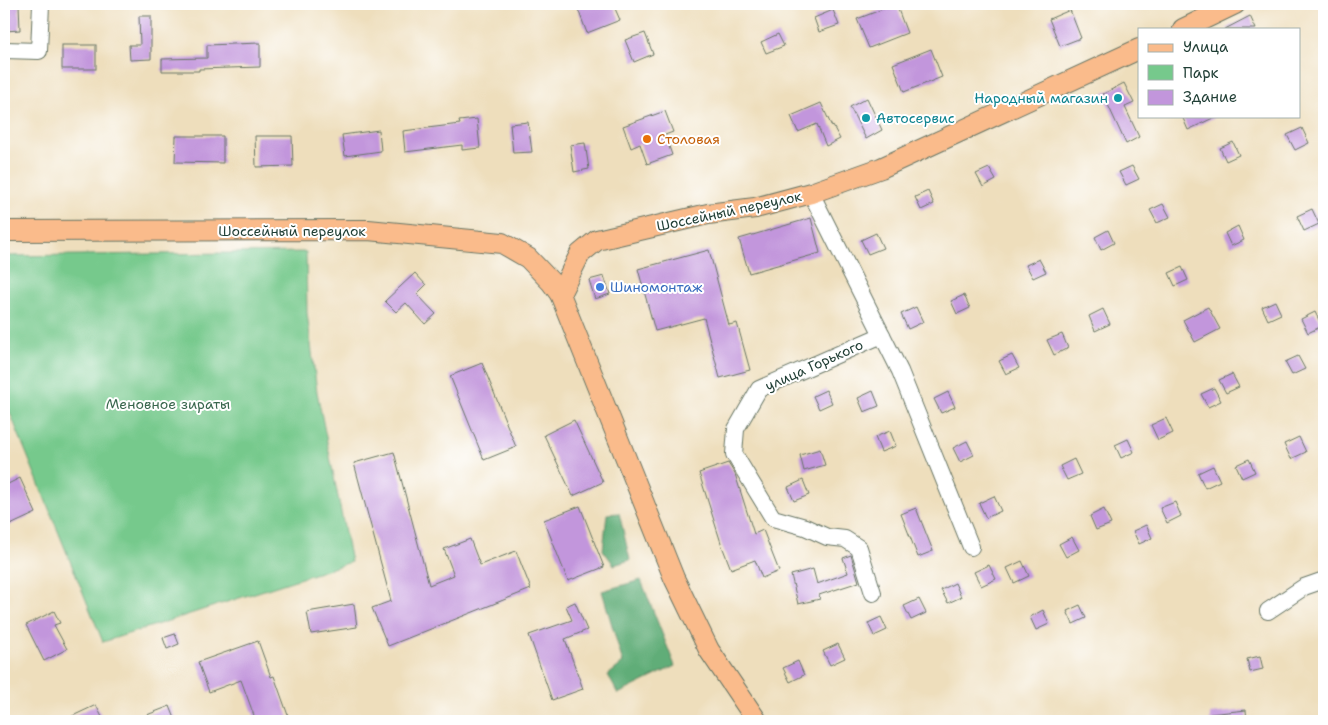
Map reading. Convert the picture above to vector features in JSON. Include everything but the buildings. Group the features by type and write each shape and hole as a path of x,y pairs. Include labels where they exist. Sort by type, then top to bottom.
{"main road":[{"path":"1185,28 1235,4"},
{"name":"Шоссейный переулок","path":"560,294 580,254 597,240 708,214 755,208 811,193 881,168 1138,50"},
{"name":"Шоссейный переулок","path":"4,231 368,230 502,243 528,258 560,294 674,578 709,650 757,721"}],"street":[{"path":"4,50 39,50 41,4"},
{"path":"811,193 900,371 970,547"},
{"name":"улица Горького","path":"873,593 859,548 845,540 827,537 804,527 773,518 734,454 736,428 759,389 882,335"},
{"path":"1268,611 1304,587 1324,580"}],"green space":[{"name":"Меновное зираты","path":"306,252 307,313 317,392 351,562 103,642 4,398 4,256"},
{"path":"619,513 630,560 614,565 603,550 607,514"},
{"path":"641,580 675,666 618,694 608,675 623,663 602,591"}],"place":[{"name":"Народный магазин","path":"1118,98"},
{"name":"Автосервис","path":"866,118"},
{"name":"Столовая","path":"647,139"},
{"name":"Шиномонтаж","path":"600,287"}]}
